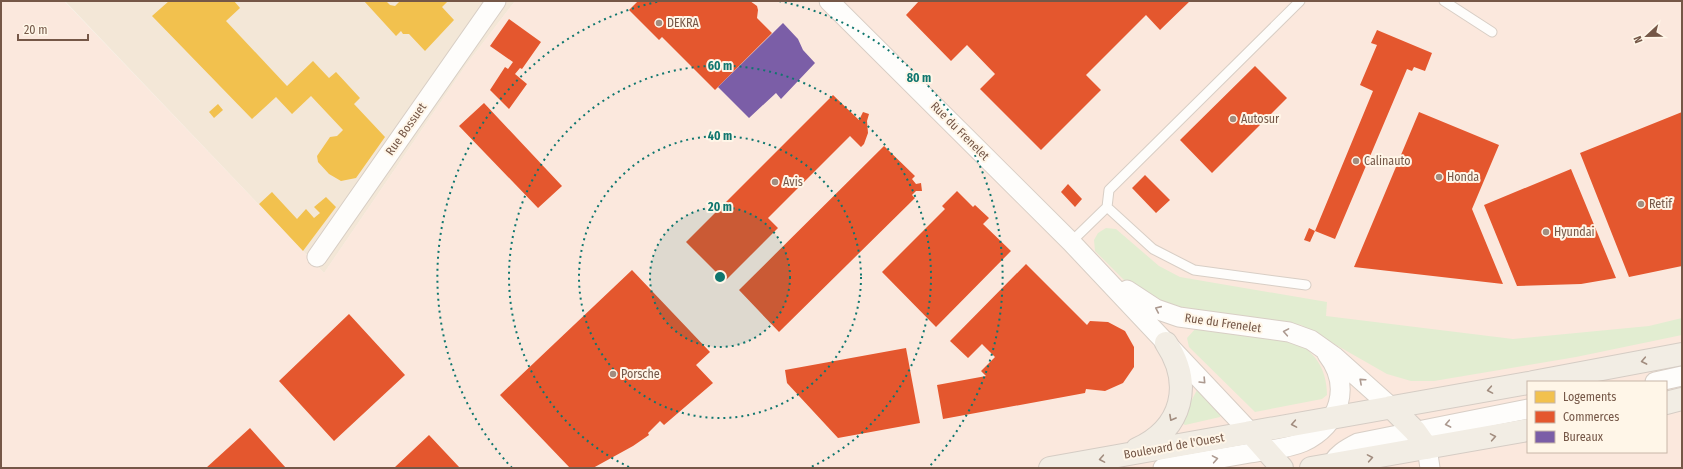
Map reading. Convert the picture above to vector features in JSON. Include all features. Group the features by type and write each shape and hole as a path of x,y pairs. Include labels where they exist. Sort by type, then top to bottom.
{"main road":[{"path":"1125,454 1140,448 1166,429 1181,398 1181,377 1174,356 1166,343"},
{"path":"1538,381 1682,354"},
{"name":"Boulevard de l'Ouest","path":"1050,468 1527,383"},
{"path":"1667,403 1682,399"},
{"path":"1391,407 1424,449"},
{"path":"1324,467 1527,430"},
{"path":"1250,432 1282,468"}],"street":[{"name":"Rue Bossuet","path":"317,257 496,1"},
{"name":"Rue du Frenelet","path":"829,1 1090,261 1250,432"},
{"name":"Rue du Frenelet","path":"1090,261 1145,303 1168,314 1198,320 1289,332 1311,340 1335,357 1391,407"},
{"name":"Rue du Frenelet","path":"1321,347 1335,366 1340,382 1340,400 1333,417"},
{"path":"1660,381 1682,376"},
{"path":"1424,449 1527,409"},
{"name":"Boulevard de l'Ouest","path":"1163,468 1267,450 1303,442 1316,434 1333,417"}],"lane":[{"path":"1071,242 1107,207 1109,190 1300,1"},
{"path":"1444,1 1492,32"},
{"path":"1107,207 1153,249 1194,270 1306,285"}],"shaded area":[{"path":"1,1 64,1 324,273 466,65 515,1 1676,1 1682,3 1682,468 1,468"},
{"path":"65,1 515,1 466,65 324,273"}],"green space":[{"path":"1106,228 1116,229 1159,266 1180,277 1327,302 1326,316 1513,339 1649,326 1682,318 1682,335 1576,357 1434,381 1411,381 1387,374 1301,325 1174,306 1145,295 1124,280 1095,251 1094,240 1098,233"},
{"path":"1196,328 1290,339 1298,343 1312,354 1322,368 1325,376 1327,395 1322,399 1255,412 1189,347 1187,338"},
{"path":"1197,390 1223,411 1220,417 1185,425 1180,422"}],"building: Logements":[{"path":"169,1 234,1 240,8 226,21 287,86 313,61 329,78 336,72 360,98 354,104 385,137 356,178 341,181 329,174 318,162 317,156 330,137 337,136 343,130 311,96 292,114 276,97 252,119 152,16"},
{"path":"364,1 386,1 390,5 395,6 400,1 448,1 442,7 454,20 425,51 409,34 403,34 401,31 396,36"},
{"path":"218,104 223,110 214,118 209,112"},
{"path":"272,192 297,219 306,209 314,218 320,213 314,207 326,197 336,207 303,251 259,204"}],"building: Commerces":[{"path":"638,1 750,1 757,6 757,18 772,33 715,90 662,37 659,40 629,10"},
{"path":"919,1 1190,1 1160,30 1146,15 1086,75 1101,90 1041,150 980,89 995,74 967,45 951,61 906,15"},
{"path":"509,19 541,42 522,69 520,68 515,74 527,84 509,109 490,90 505,67 508,69 513,62 490,46"},
{"name":"Calinauto","path":"1377,30 1432,53 1425,71 1414,67 1412,71 1407,69 1335,239 1315,231 1373,91 1360,85 1377,45 1371,43"},
{"name":"Autosur","path":"1255,66 1287,98 1212,173 1180,140"},
{"name":"Avis","path":"833,95 859,120 863,112 869,114 867,121 868,133 864,144 861,147 850,136 768,218 778,228 725,281 686,242"},
{"path":"484,103 562,186 538,208 459,126"},
{"name":"Honda","path":"1419,112 1499,145 1472,209 1503,284 1354,267"},
{"name":"Retif","path":"1682,112 1682,266 1629,277 1580,153"},
{"path":"884,146 915,176 912,179 916,184 921,183 922,191 916,191 912,195 915,198 779,332 739,290"},
{"name":"Hyundai","path":"1571,169 1616,278 1581,284 1517,286 1484,205"},
{"path":"1145,175 1170,200 1156,213 1132,188"},
{"path":"1068,184 1082,199 1075,207 1061,192"},
{"path":"957,191 973,207 975,205 989,218 983,224 1011,251 936,327 882,272 945,209 942,206"},
{"path":"1309,228 1315,231 1310,242 1304,240"},
{"path":"1026,264 1087,325 1090,321 1108,322 1125,331 1134,347 1134,367 1123,383 1105,391 1086,389 1085,393 943,419 937,385 986,376 981,371 995,357 982,344 968,358 950,341"},
{"name":"Porsche","path":"632,270 710,352 696,365 713,383 664,425 660,421 648,433 649,435 633,446 593,468 570,468 500,395"},
{"path":"349,314 405,375 334,441 279,381"},
{"path":"906,348 920,423 838,438 787,383 785,370"},
{"path":"250,428 286,468 206,468"},
{"path":"429,435 460,468 394,468"}],"building: Bureaux":[{"path":"783,23 798,39 803,50 815,63 781,99 776,93 749,118 718,87"}],"place":[{"name":"DEKRA","path":"659,23"},
{"name":"Autosur","path":"1233,119"},
{"name":"Calinauto","path":"1356,161"},
{"name":"Honda","path":"1439,177"},
{"name":"Avis","path":"775,182"},
{"name":"Retif","path":"1641,204"},
{"name":"Hyundai","path":"1546,232"},
{"name":"Porsche","path":"613,374"}]}
